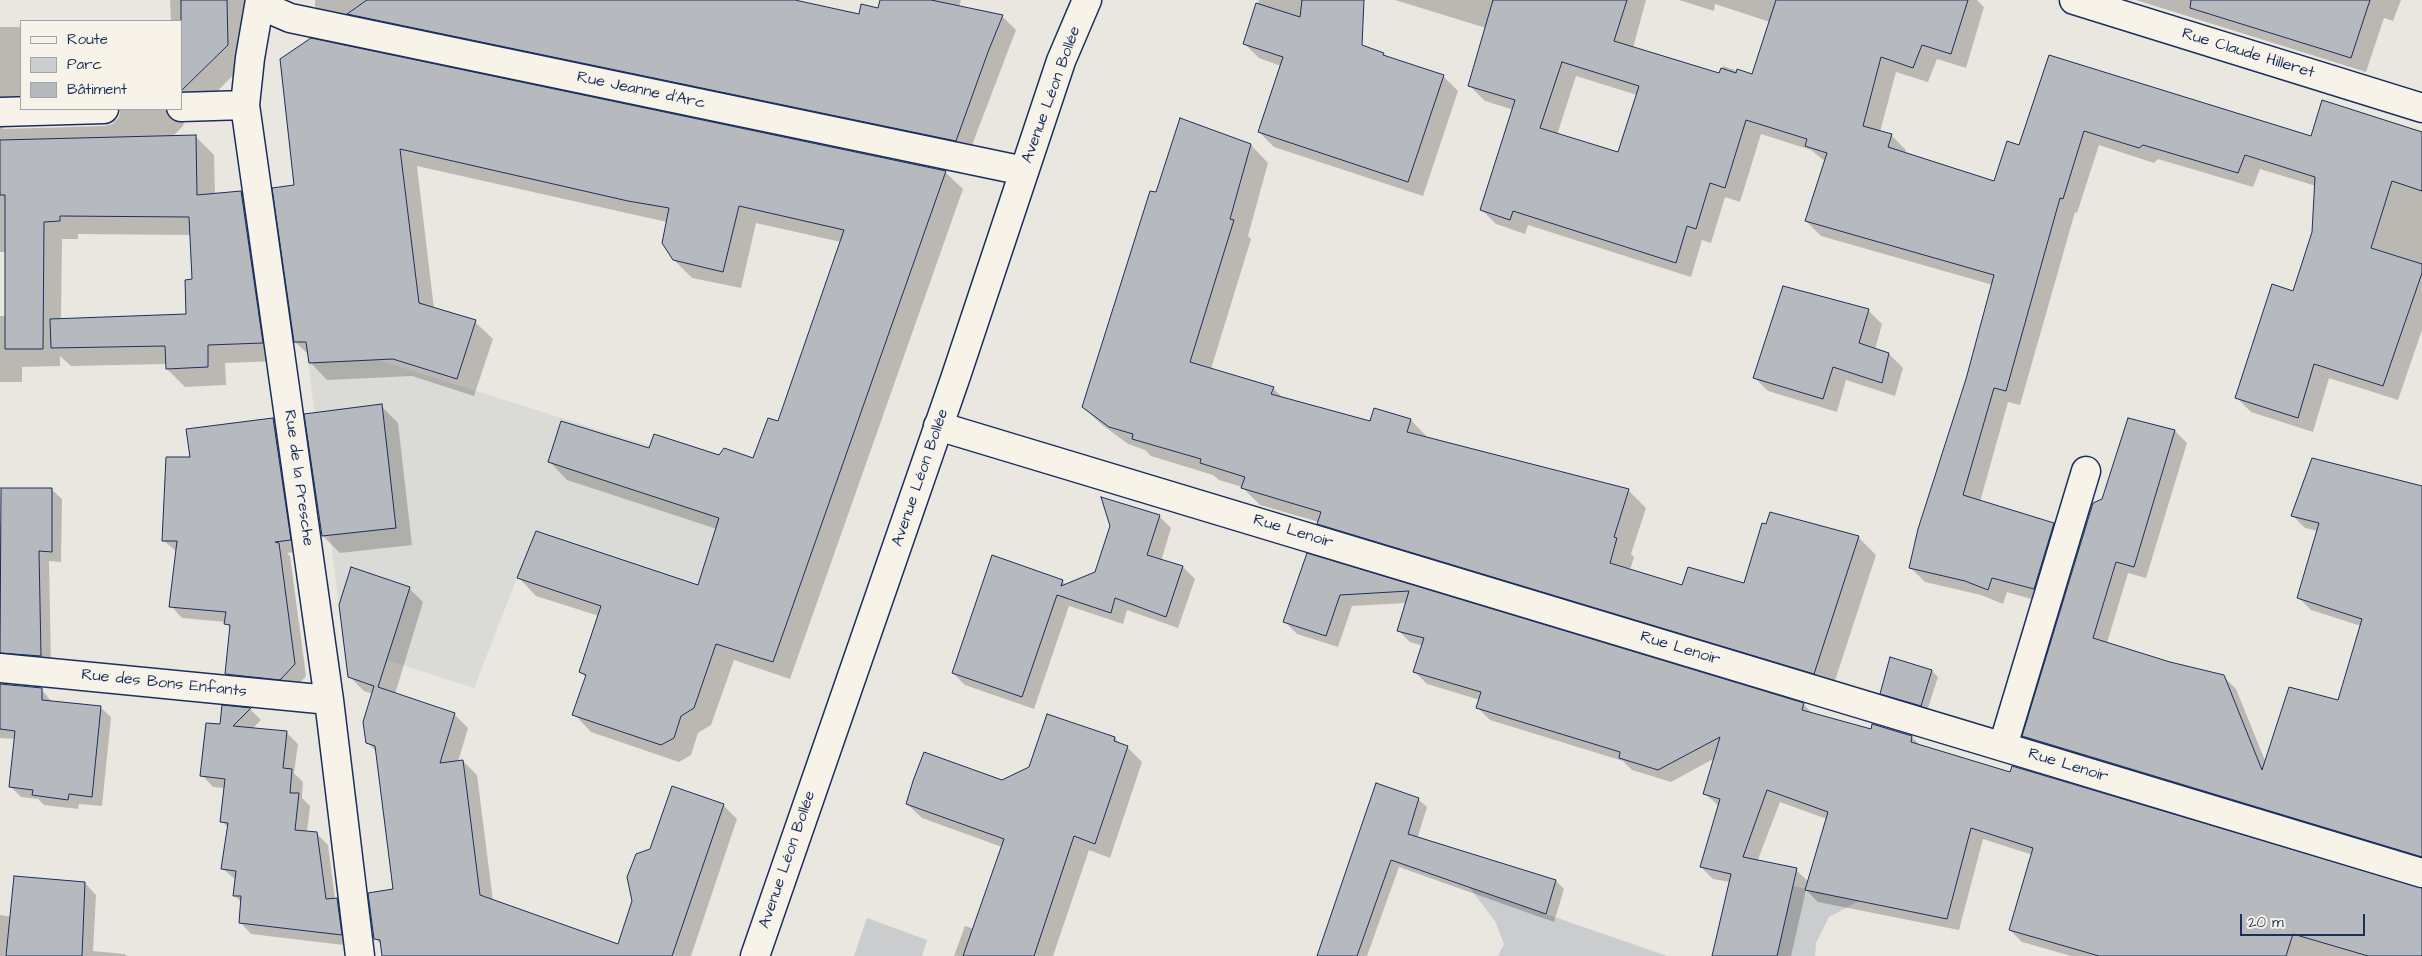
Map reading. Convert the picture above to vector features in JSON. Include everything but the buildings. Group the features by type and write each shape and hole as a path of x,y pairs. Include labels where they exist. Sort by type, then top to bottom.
{"street":[{"name":"Avenue Léon Bollée","path":"755,956 938,426 1061,61 1087,0"},
{"name":"Rue Claude Hilleret","path":"2074,0 2422,108"},
{"name":"Rue Jeanne d'Arc","path":"260,2 290,18 1024,172"},
{"name":"Rue de la Presche","path":"260,2 250,58 245,105 329,700 360,956"},
{"path":"182,107 245,105"},
{"path":"0,112 69,110"},
{"name":"Rue Lenoir","path":"938,426 2422,873"},
{"path":"2003,746 2086,471"},
{"name":"Rue des Bons Enfants","path":"0,668 329,700"}],"shaded area":[{"path":"305,337 828,502 773,662 517,578 474,688 387,660 378,687 348,677"}],"green space":[{"path":"1793,886 1859,901 1829,917 1816,943 1815,956 1777,956"},
{"path":"1469,887 1667,956 1498,956 1504,944 1495,921"},
{"path":"867,918 927,940 922,956 854,956"}]}
